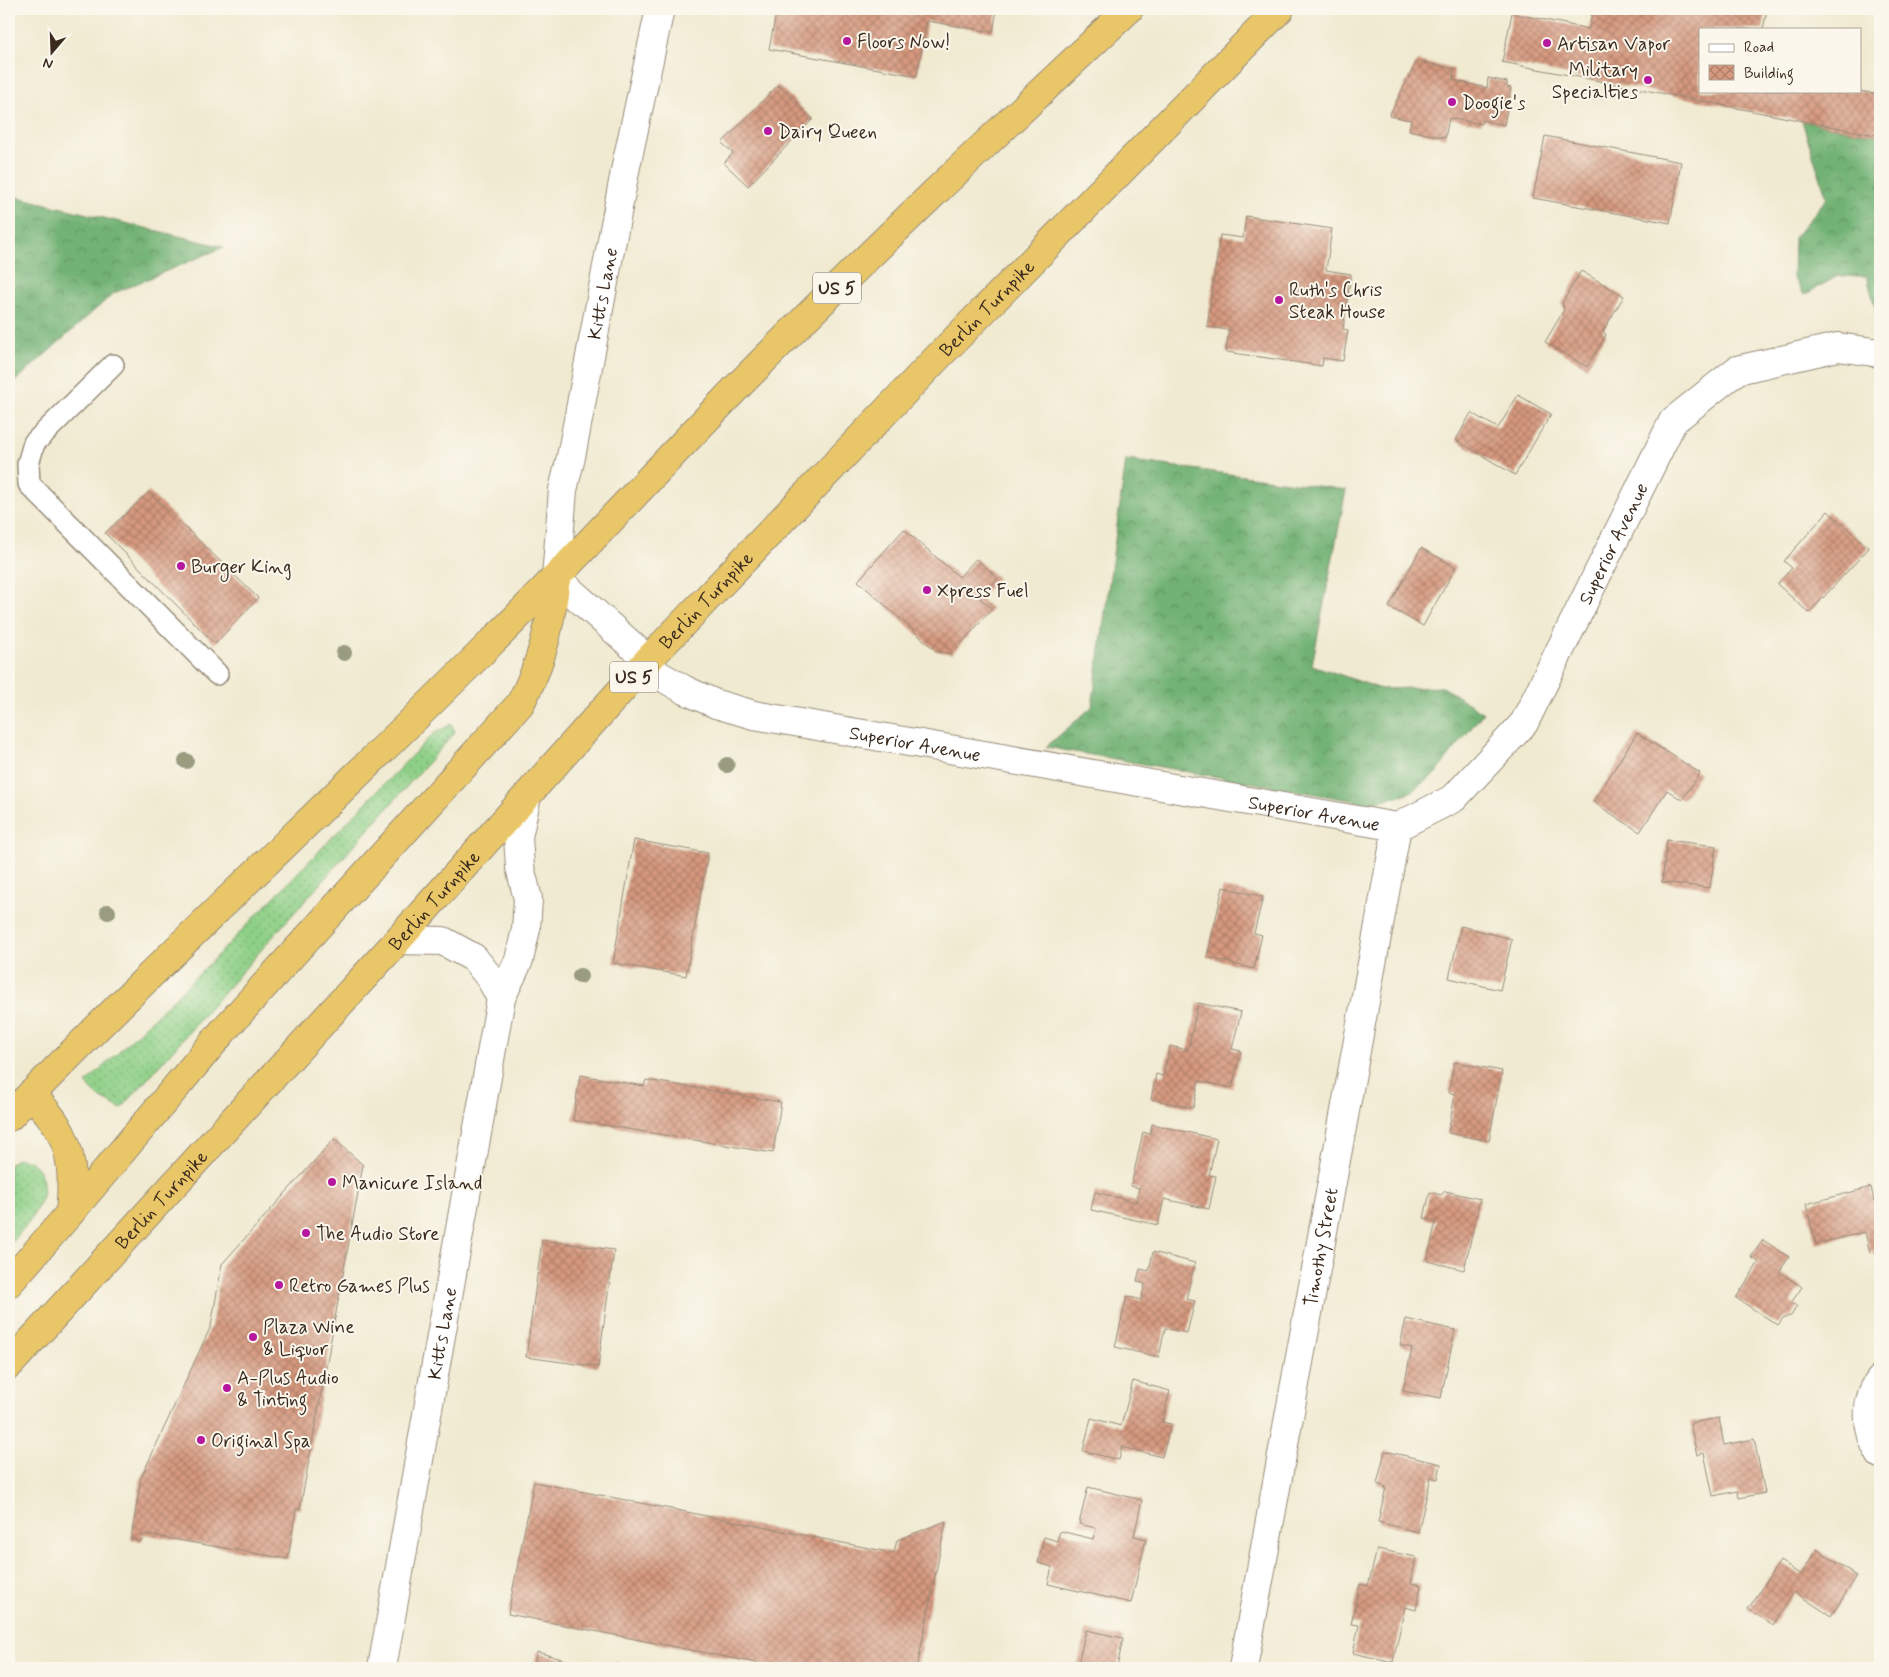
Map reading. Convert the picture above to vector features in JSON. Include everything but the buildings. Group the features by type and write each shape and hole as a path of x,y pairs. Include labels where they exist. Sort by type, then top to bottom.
{"highway":[{"name":"US 5","path":"9,1117 286,843 380,754 556,578 754,370 926,200 1129,9"},
{"name":"Berlin Turnpike","path":"9,1365 398,940 648,660 935,360 1280,9"},
{"path":"9,1283 224,1030 520,704 533,680 544,648 551,619 556,578"},
{"path":"31,1094 56,1124 69,1151 73,1180 70,1213"}],"street":[{"name":"Kitts Lane","path":"556,578 563,490 571,457 626,166 660,9"},
{"name":"Superior Avenue","path":"556,578 648,660 657,674 685,690 716,704 754,715 1397,827 1454,798 1524,723 1673,421 1737,370 1838,347 1880,353"},
{"name":"Kitts Lane","path":"382,1668 501,998 519,960 526,929 528,899 520,867 518,837 527,796"},
{"name":"Timothy Street","path":"1243,1668 1397,827"},
{"path":"398,940 442,941 474,958 490,978 501,998"},
{"path":"1880,1380 1870,1402 1868,1422 1873,1442 1880,1454"}],"lane":[{"path":"113,365 34,443 28,464 29,484 217,674"}],"green space":[{"path":"1802,121 1880,136 1880,326 1867,276 1838,276 1804,295 1793,277 1794,238 1827,198"},
{"path":"9,195 224,247 114,293 9,387"},
{"path":"1126,460 1346,490 1312,665 1381,689 1443,687 1483,713 1435,774 1406,795 1367,803 1046,747 1092,707"},
{"path":"451,724 455,731 454,734 121,1109 98,1096 86,1083 201,972 433,734"},
{"path":"17,1159 30,1161 37,1168 43,1181 43,1191 36,1211 23,1230 9,1245 9,1164"}],"place":[{"name":"Floors Now!","path":"847,41"},
{"name":"Artisan Vapor","path":"1547,43"},
{"name":"Military Specialties","path":"1648,80"},
{"name":"Doogie's","path":"1452,102"},
{"name":"Dairy Queen","path":"768,131"},
{"name":"Ruth's Chris Steak House","path":"1279,300"},
{"name":"Burger King","path":"181,566"},
{"name":"Xpress Fuel","path":"927,590"},
{"name":"Manicure Island","path":"332,1182"},
{"name":"The Audio Store","path":"306,1233"},
{"name":"Retro Games Plus","path":"279,1285"},
{"name":"Plaza Wine & Liquor","path":"253,1337"},
{"name":"A-Plus Audio & Tinting","path":"227,1388"},
{"name":"Original Spa","path":"201,1440"}]}
